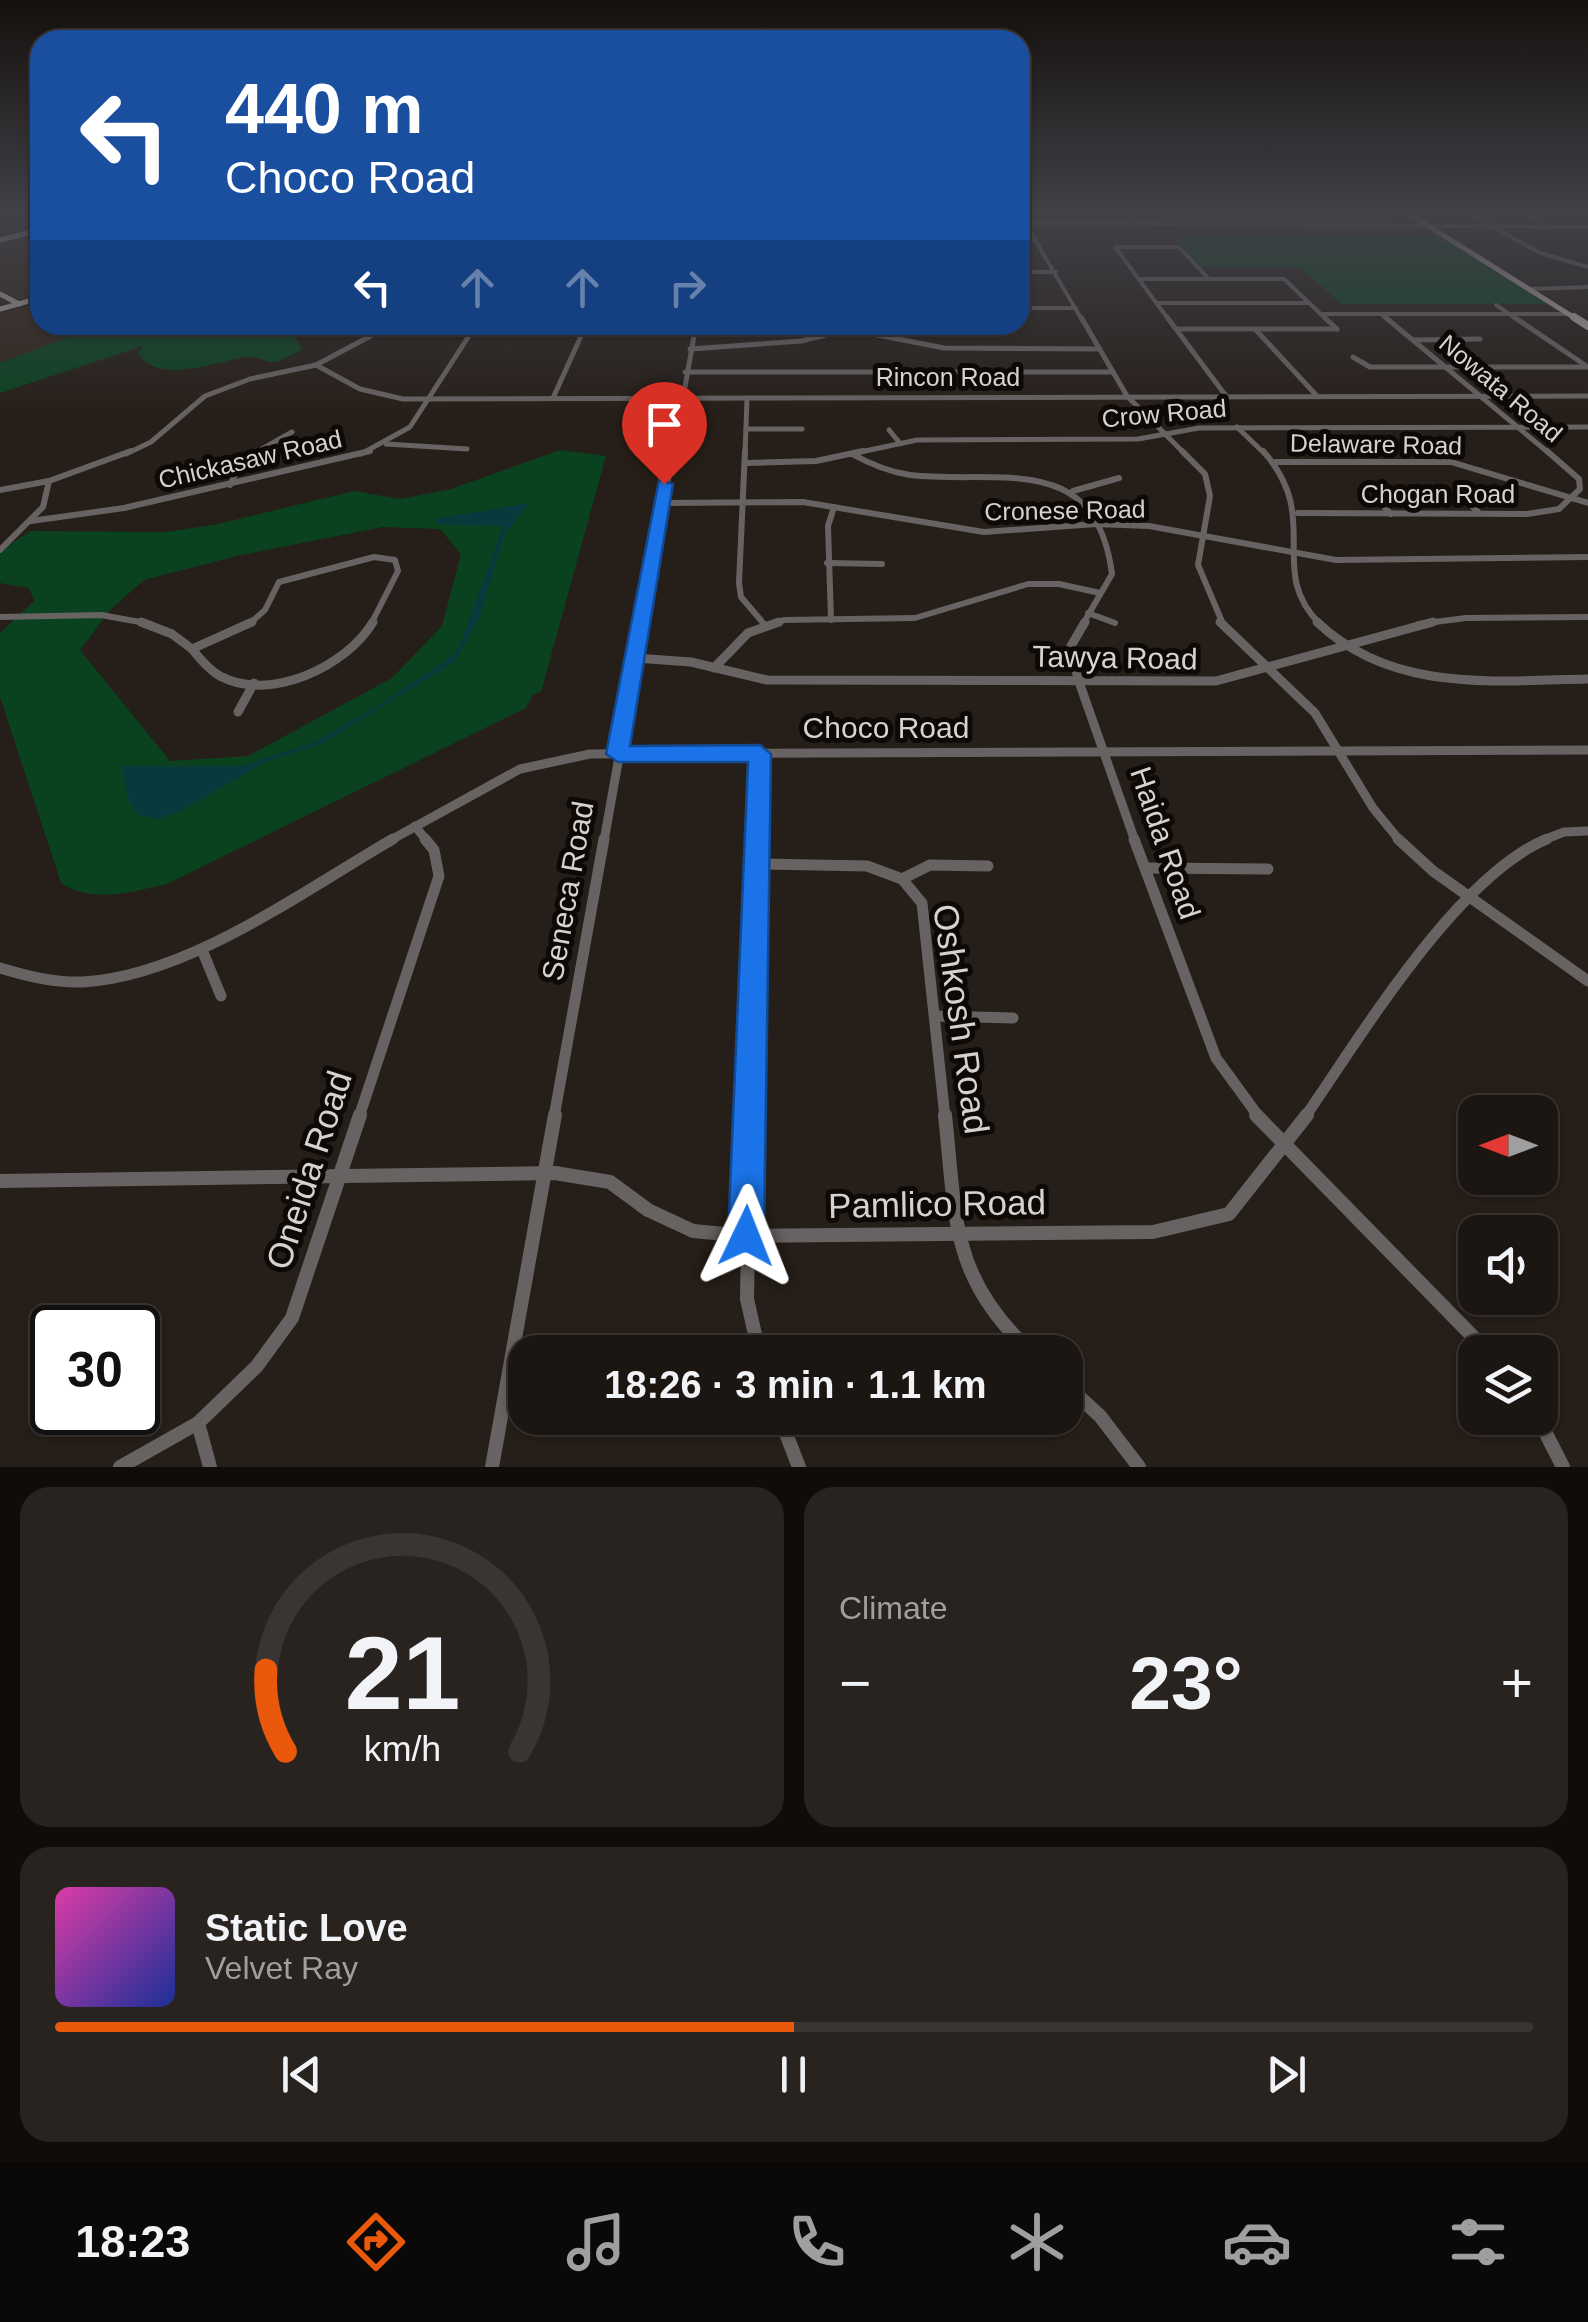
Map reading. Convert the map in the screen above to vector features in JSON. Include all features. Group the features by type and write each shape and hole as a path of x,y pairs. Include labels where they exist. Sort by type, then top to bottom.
{"main road":[{"path":"1518,281 1588,326"},
{"path":"0,297 17,306"},
{"path":"0,310 30,303"}],"street":[{"path":"1061,281 1127,396 1205,474 1210,496 1198,565 1220,620 1315,714 1390,830 1424,864 1588,982"},
{"path":"1140,281 1226,396"},
{"path":"1176,329 1336,329 1286,281"},
{"path":"1530,289 1588,287"},
{"path":"1156,303 1309,303"},
{"path":"1496,305 1588,367"},
{"path":"1030,308 1076,308"},
{"path":"1322,314 1570,314"},
{"name":"Nowata Road","path":"1381,314 1579,479 1580,489 1574,498"},
{"path":"1255,329 1317,396"},
{"path":"0,490 48,481 152,442 194,404 224,387 316,366 373,335"},
{"name":"Chickasaw Road","path":"31,522 347,460 386,444 409,428 469,335"},
{"path":"553,398 581,335"},
{"name":"Seneca Road","path":"492,1467 694,335"},
{"path":"690,349 756,346 822,335"},
{"path":"868,335 947,350 1100,350"},
{"path":"1411,340 1480,339"},
{"path":"1353,357 1365,366 1588,367"},
{"name":"Rincon Road","path":"316,366 382,396 427,399 1588,396"},
{"path":"685,372 1113,372"},
{"path":"747,398 741,597 764,624"},
{"name":"Crow Road","path":"746,463 816,461 899,442 1073,440 1237,428 1588,427"},
{"path":"1237,428 1276,462 1298,513 1295,588 1310,614 1344,645 1384,669 1420,678 1588,679"},
{"path":"746,429 802,429"},
{"path":"978,429 982,439"},
{"path":"1068,429 1073,440"},
{"path":"889,430 899,442"},
{"path":"230,485 235,470 246,459 292,432"},
{"path":"386,444 467,449"},
{"path":"852,454 872,465 912,475 1015,475 1072,490 1119,478"},
{"name":"Delaware Road","path":"1276,462 1451,462 1480,466 1588,503"},
{"path":"0,550 31,522 50,492 48,481"},
{"name":"Haida Road","path":"1072,490 1088,505 1110,556 1112,574 1071,646 1078,678 1216,1058 1244,1101 1284,1147 1471,1335"},
{"name":"Chogan Road","path":"1298,513 1560,509 1574,498"},
{"path":"1377,499 1391,514"},
{"path":"1466,500 1479,513"},
{"name":"Cronese Road","path":"662,503 834,507 908,523 984,532 1096,524 1149,526 1336,560 1588,557"},
{"path":"831,620 827,563 828,526 834,507"},
{"path":"980,518 984,532"},
{"path":"0,617 144,620 175,632 224,679 254,684 302,675 356,644 398,571 394,560 374,558 290,577 279,582 274,603 263,614 192,648"},
{"path":"827,563 882,564"},
{"path":"714,668 733,646 764,624 915,618 1028,584 1059,584 1100,593"},
{"path":"1088,614 1115,622"},
{"name":"Tawya Road","path":"635,658 664,658 767,680 1216,681 1424,624 1466,618 1588,617"},
{"path":"238,712 254,684"},
{"name":"Choco Road","path":"0,968 51,980 93,980 144,971 202,950 520,769 571,757 1588,750"},
{"path":"755,1335 747,1299 746,1236 760,754"},
{"name":"Oneida Road","path":"120,1467 198,1423 258,1366 292,1318 440,876 434,850 415,826"},
{"name":"Pamlico Road","path":"0,1181 544,1174 610,1182 648,1210 692,1231 746,1236 1153,1232 1228,1214 1284,1147 1421,950 1520,850 1564,832 1588,831"},
{"name":"Oshkosh Road","path":"758,864 867,866 902,879 922,903 958,1232 980,1303 1013,1335"},
{"path":"902,879 930,864 988,866"},
{"path":"1146,868 1268,869"},
{"path":"202,950 221,996"},
{"path":"935,1016 1013,1018"},
{"path":"1083,1400 1100,1416 1138,1467"},
{"path":"198,1423 210,1467"},
{"path":"787,1435 799,1467"},
{"path":"1547,1435 1563,1467"}],"shaded area":[{"path":"0,281 30,281 30,298 17,300 0,292"},
{"path":"30,306 30,335 68,335 0,363 0,314"}],"green space":[{"path":"1316,281 1514,281 1549,304 1342,304"},
{"path":"74,335 294,335 302,350 277,362 247,357 175,370 148,363 138,354 143,346 0,393 0,363"},
{"path":"560,450 606,456 541,692 533,694 526,708 167,884 99,895 61,883 0,697 0,633 35,600 28,588 0,583 0,551 31,531 166,532 218,524 354,491 400,499 451,489","holes":["383,527 440,529 461,554 442,626 392,678 248,756 170,761 80,650 111,609 144,580 237,556"]}],"water":[{"path":"529,503 504,535 480,616 455,661 321,744 267,761 181,811 157,819 138,815 127,796 122,766 242,766 315,742 451,657 460,645 503,526 438,524 434,519"}],"route":[{"path":"664,484 618,754 760,754 746,1236"}]}
